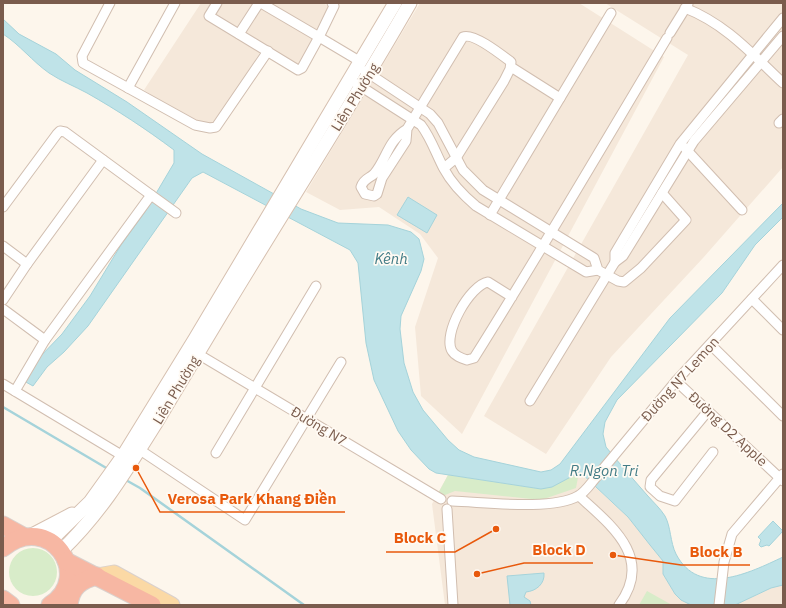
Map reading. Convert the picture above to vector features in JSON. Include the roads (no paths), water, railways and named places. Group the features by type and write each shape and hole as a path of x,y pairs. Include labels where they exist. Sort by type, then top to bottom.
{"highway":[{"path":"3,548 12,541 15,534 63,554 97,576 152,605"},
{"path":"50,605 61,595 67,584 69,572 63,554"},
{"path":"60,605 73,584 63,554"},
{"path":"69,605 70,598 78,584 85,579 97,576"}],"main road":[{"path":"97,576 114,574 172,605"}],"street":[{"path":"110,3 82,56 81,60 83,64 195,125 214,128 268,51"},
{"path":"128,88 175,3"},
{"path":"217,3 209,16 299,70 319,37 334,6 332,3"},
{"path":"239,34 260,3 319,37 359,64 370,74 430,114 438,123 456,158 472,181 499,201 594,258 598,270"},
{"name":"Liên Phường","path":"63,554 101,509 112,482 128,458 195,340 274,217 356,83 359,64 395,3"},
{"name":"Liên Phường","path":"356,83 370,74 410,3"},
{"path":"512,297 488,282 483,282 472,290 454,322 449,344 457,356 467,360 474,358 512,297 687,5 718,23 754,54 783,83"},
{"path":"490,215 610,13"},
{"path":"615,262 615,252 680,144 783,18"},
{"path":"406,129 406,141 382,178 378,194 374,196 365,194 361,186 362,182 374,173 397,135 406,129 466,35 497,52 511,62 511,67 456,158 444,168"},
{"path":"530,401 615,262 623,256 694,141 783,36"},
{"path":"511,67 560,98"},
{"path":"356,83 413,119 427,133 444,168 461,193 490,215 586,272 598,270 618,281 624,282 630,279 686,220 662,193"},
{"path":"3,207 56,134 60,131 65,132 172,211"},
{"path":"680,144 742,210"},
{"path":"3,300 27,264 103,160"},
{"path":"14,391 46,340 152,196"},
{"name":"Liên Phường","path":"128,458 140,450 198,354 274,217"},
{"path":"3,246 27,264"},
{"name":"Đường N7 Lemon","path":"579,496 676,381 783,265"},
{"path":"216,453 316,286"},
{"path":"752,300 783,330"},
{"path":"3,309 46,340"},
{"path":"710,345 783,416"},
{"name":"Đường N7","path":"198,354 441,498"},
{"path":"140,450 245,520 308,419 341,362"},
{"name":"Đường D2 Apple","path":"676,381 782,478"},
{"path":"3,384 128,458"},
{"path":"708,411 651,480 650,487 660,496 672,502 675,501 713,452"},
{"path":"719,605 728,543 732,534 782,478"},
{"name":"Liên Phường","path":"63,554 90,502 112,482"},
{"path":"447,509 441,506 441,498 448,497 452,501 549,505 565,502 579,496 616,530 627,550 633,578 629,591 619,605"},
{"path":"447,509 451,507 452,501"},
{"path":"15,534 72,515 90,502"},
{"path":"447,509 453,605"}],"water":[{"path":"3,19 19,34 56,54 75,70 127,102 202,154 301,209 338,223 388,225 411,232 419,239 424,259 421,271 401,316 400,329 404,363 413,392 423,410 448,440 459,450 474,457 541,472 551,470 560,464 670,318 783,203 783,217 755,245 722,293 617,400 605,422 603,434 606,447 665,516 676,554 686,567 698,575 711,579 725,578 740,575 783,557 783,585 771,588 735,605 691,605 681,600 675,594 663,574 663,561 628,517 580,472 552,487 541,489 436,473 429,469 411,450 398,431 374,380 366,343 358,263 350,250 203,172 192,178 88,326 64,352 47,367 33,386 24,381 35,362 62,334 90,296 121,245 145,212 174,163 174,150 120,113 87,93 54,76 43,68 3,34"},
{"path":"408,197 437,215 427,233 397,215"},
{"path":"773,521 783,531 769,546 767,545 761,547 759,545 761,540 758,537"},
{"path":"544,573 541,584 533,590 526,592 524,597 530,601 531,605 510,605 507,576"}],"waterway":[{"path":"3,407 108,469"},
{"path":"124,479 140,488 304,605"}],"place":[{"name":"Verosa Park Khang Điền","path":"136,468"},
{"name":"Block C","path":"496,529"},
{"name":"Block B","path":"613,555"},
{"name":"Block D","path":"477,574"}],"water label":[{"name":"Kênh","path":"391,259"},
{"name":"R.Ngọn Tri","path":"604,471"}]}
